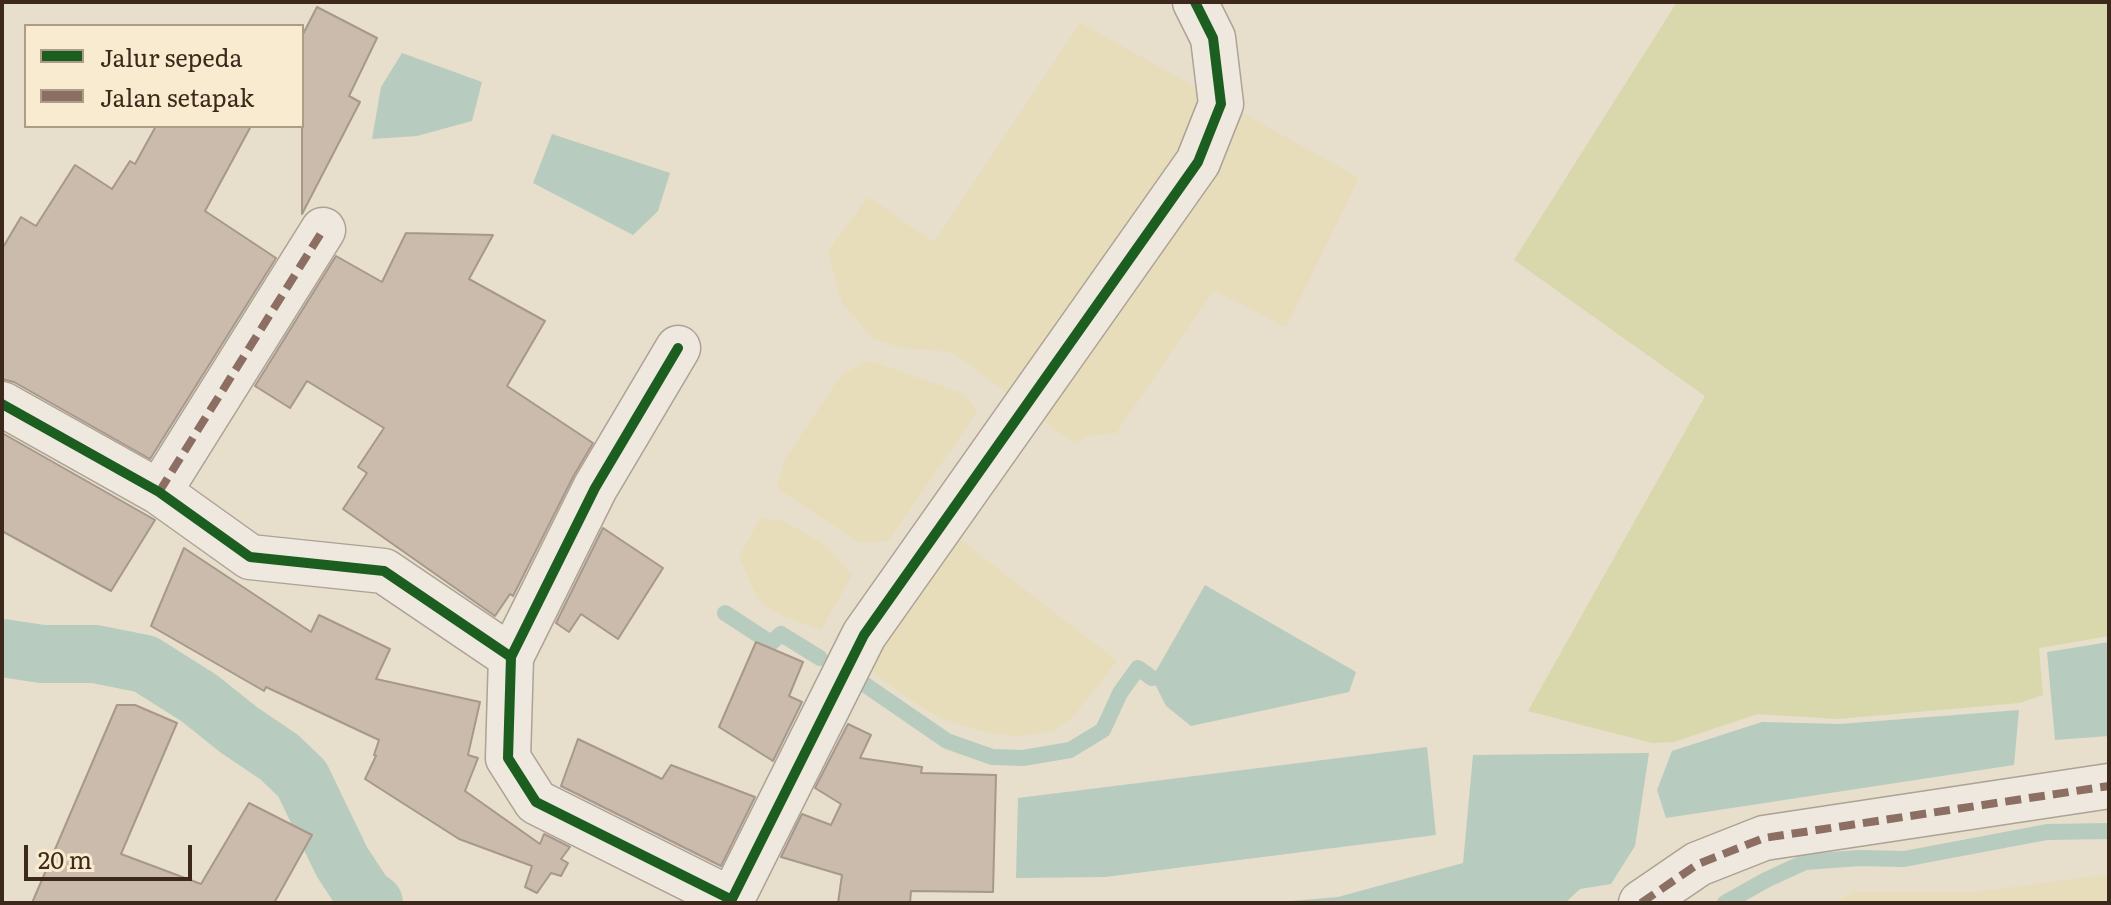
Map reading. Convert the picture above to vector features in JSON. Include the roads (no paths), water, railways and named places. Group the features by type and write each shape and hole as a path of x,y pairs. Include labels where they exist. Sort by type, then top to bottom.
{"street":[{"path":"678,348 595,488 511,657 508,758 536,802 730,901 864,635 1198,162 1221,104 1213,38 1195,2"},
{"path":"159,492 323,230"},
{"path":"2,404 159,492 250,557 384,571 511,657"},
{"path":"1641,903 1698,864 1764,838 2109,786"}],"waterway":[{"path":"725,613 771,643 781,634 820,658"},
{"path":"2,648 42,654 95,654 145,664 199,698 279,757 302,779 342,862 365,897 374,903"},
{"path":"848,673 947,741 992,757 1023,758 1070,750 1103,730 1120,693 1138,668 1152,678"},
{"path":"1725,903 1805,862 1904,859 2047,832 2109,831"}]}
